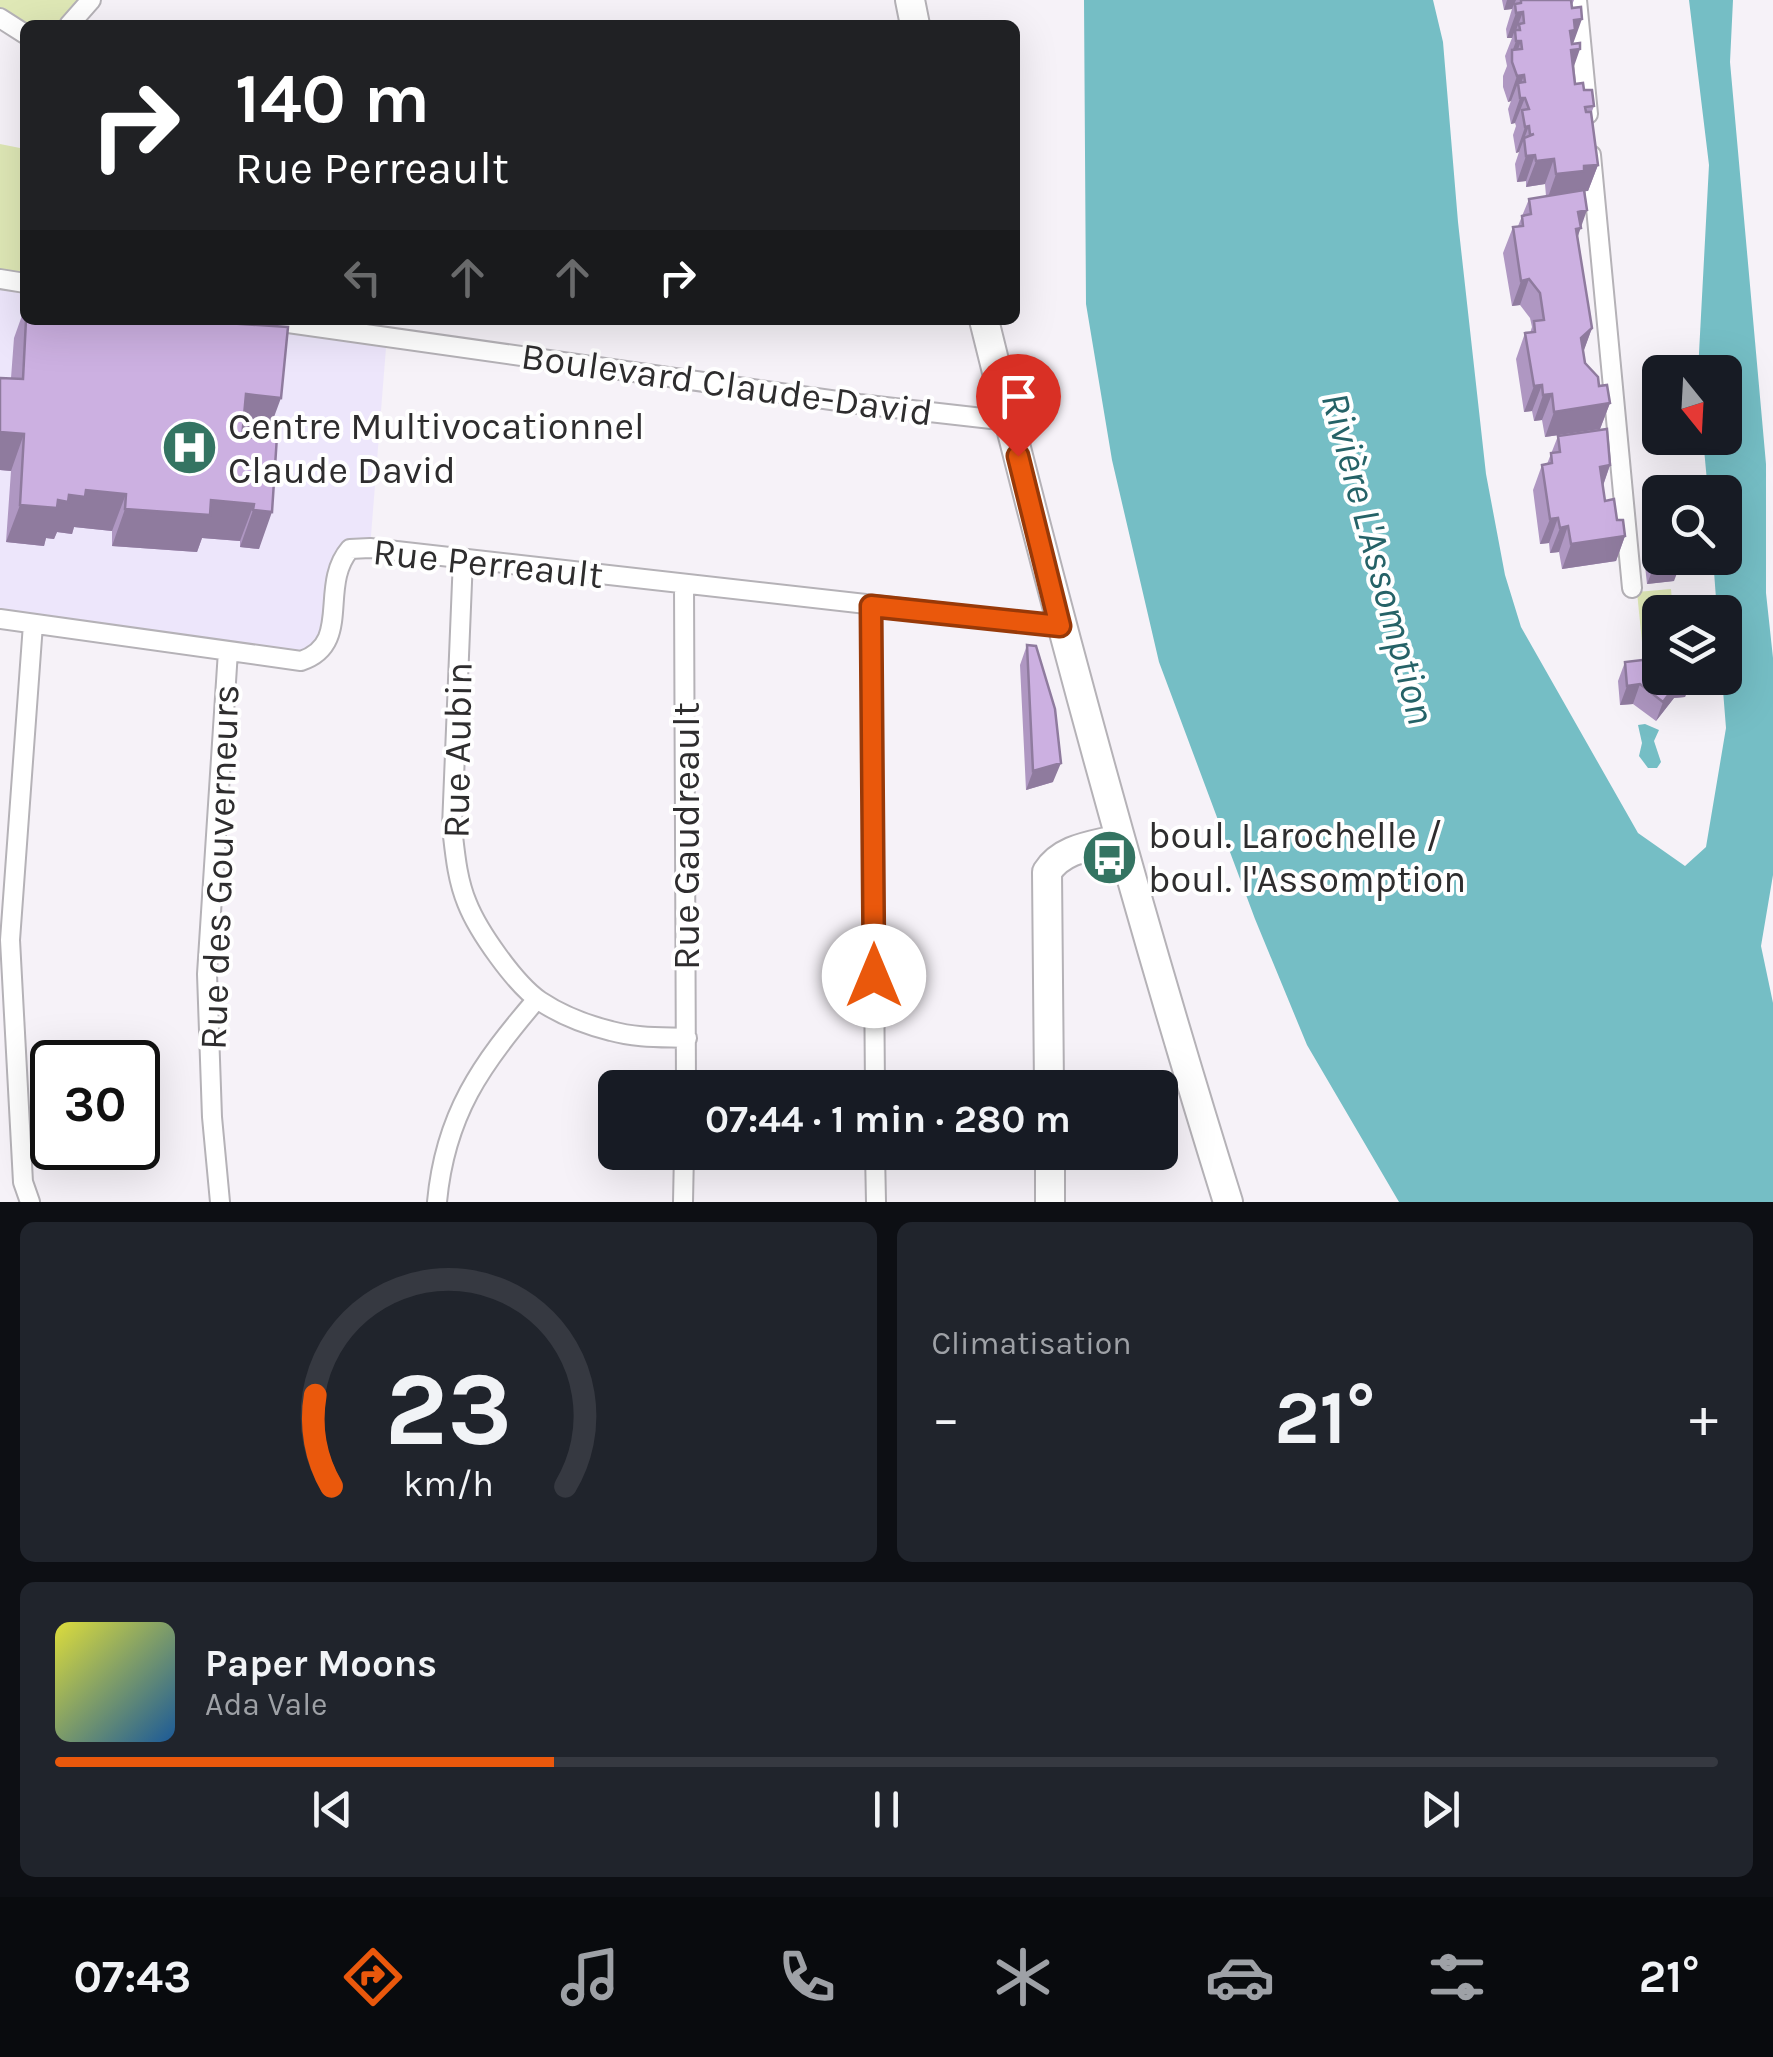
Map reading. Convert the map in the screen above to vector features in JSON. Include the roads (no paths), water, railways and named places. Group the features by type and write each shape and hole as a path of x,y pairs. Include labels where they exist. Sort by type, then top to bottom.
{"street":[{"path":"73,20 90,0"},
{"path":"1577,0 1632,588"},
{"name":"Boulevard Claude-David","path":"302,325 859,404 1009,421"},
{"path":"985,325 1060,626 1228,1202"},
{"name":"Rue Perreault","path":"0,619 302,661 318,656 329,641 338,563 350,549 370,548 1060,626"},
{"name":"Rue Aubin","path":"463,558 452,812 456,867 467,904 485,936 537,999 571,1018 610,1031 687,1038"},
{"name":"Rue Gaudreault","path":"684,584 686,1070"},
{"path":"871,606 875,1070"},
{"path":"30,1202 23,1182 10,940 32,624"},
{"name":"Rue des Gouverneurs","path":"220,1202 212,1117 207,974 228,651"},
{"path":"1049,1070 1046,872 1055,859 1071,851 1119,839"},
{"path":"437,1202 441,1160 454,1122 480,1070 537,999"},
{"path":"683,1202 684,1170"},
{"path":"875,1170 876,1202"},
{"path":"1050,1170 1050,1202"}],"water":[{"name":"Rivière L'Assomption","path":"1084,0 1433,0 1443,42 1486,474 1505,575 1521,627 1638,833 1685,866 1706,847 1726,728 1723,695 1742,695 1742,595 1716,595 1714,575 1742,575 1742,475 1706,475 1705,455 1742,455 1742,355 1699,355 1709,165 1689,0 1733,0 1730,62 1766,464 1766,593 1773,658 1773,875 1761,946 1773,1003 1773,1202 1399,1202 1307,1045 1255,919 1159,662 1112,460 1086,304"},
{"path":"1638,725 1659,730 1654,741 1661,762 1657,768 1648,768 1639,756 1642,743"}],"place":[{"name":"Centre Multivocationnel Claude David","path":"189,448"},
{"name":"boul. Larochelle / boul. l'Assomption","path":"1109,857"}]}
